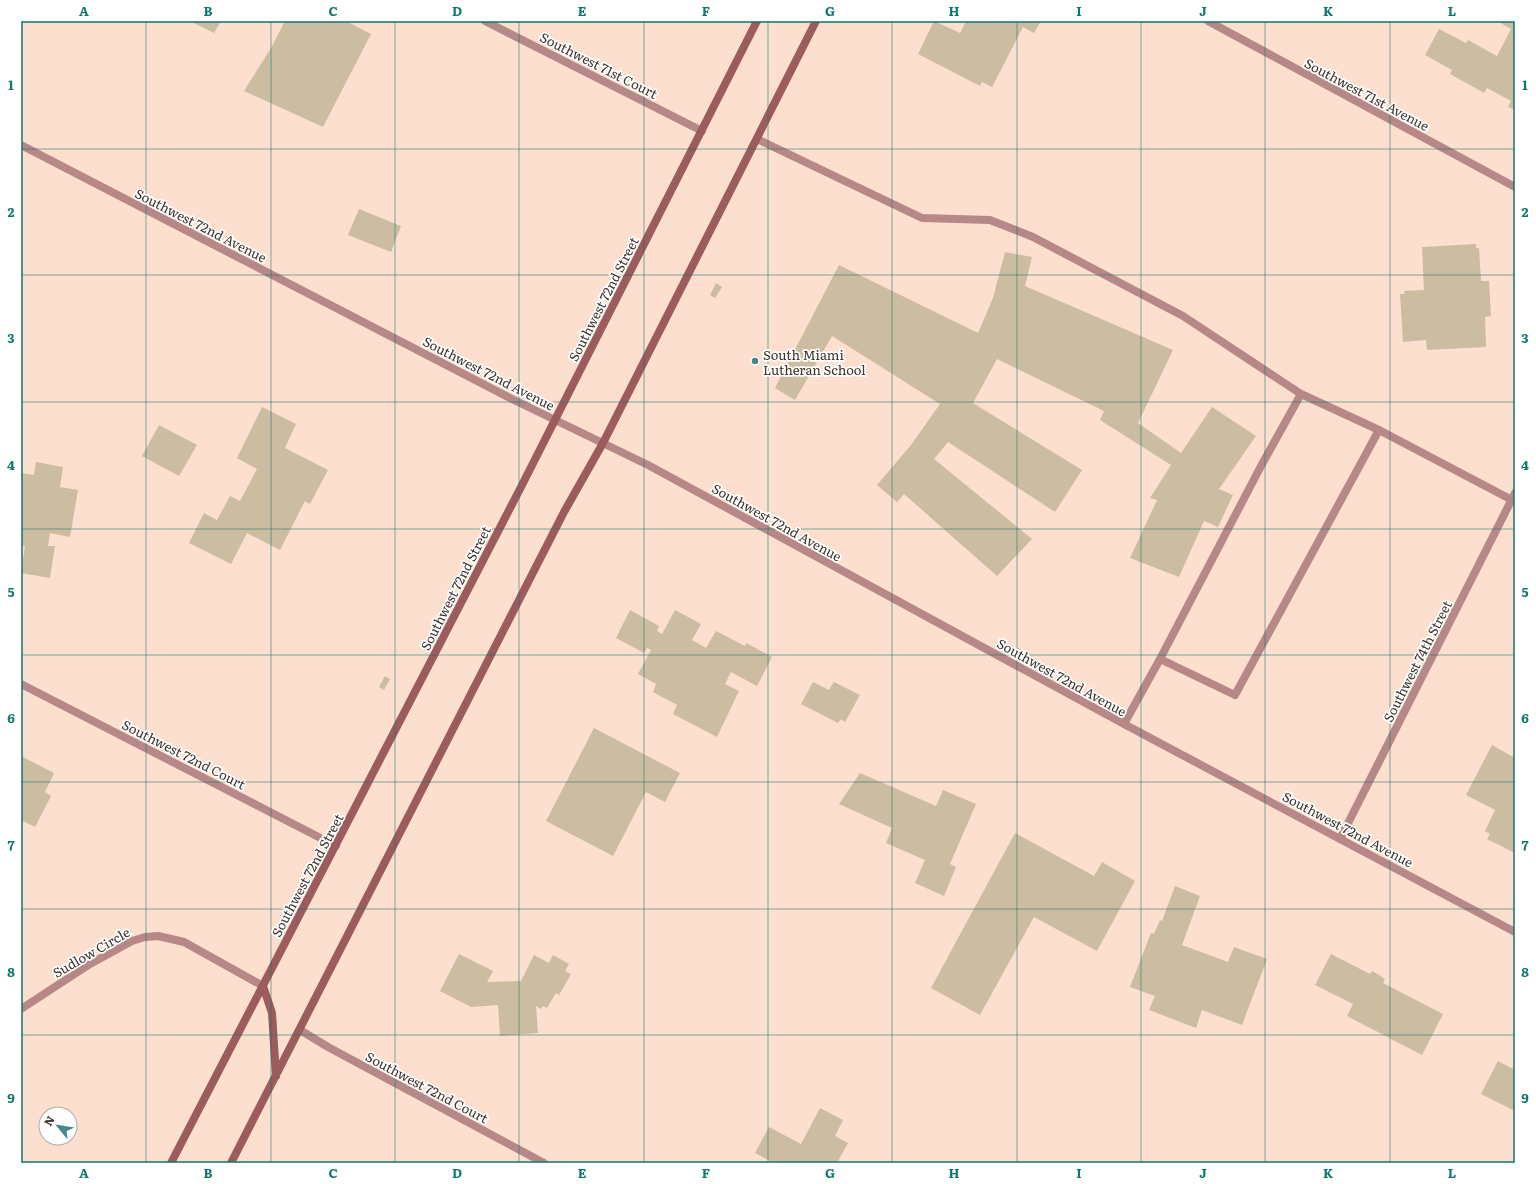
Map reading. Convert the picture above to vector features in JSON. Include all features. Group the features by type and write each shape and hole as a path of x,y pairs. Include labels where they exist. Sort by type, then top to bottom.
{"main road":[{"name":"Southwest 72nd Street","path":"171,1163 555,420 757,21"},
{"path":"231,1163 564,512 603,443 816,21"},
{"path":"263,986 272,1013 276,1077"}],"street":[{"name":"Southwest 71st Court","path":"485,21 702,131"},
{"name":"Southwest 71st Avenue","path":"1208,21 1515,187"},
{"path":"757,139 922,218 990,220 1033,237 1183,316 1301,394 1379,430 1513,497"},
{"name":"Southwest 72nd Avenue","path":"21,146 555,420 648,465 1124,724 1515,932"},
{"path":"1124,724 1160,659 1261,466 1301,394"},
{"path":"1160,659 1235,695 1379,430"},
{"name":"Southwest 74th Street","path":"1340,839 1513,497"},
{"name":"Southwest 72nd Court","path":"21,684 336,846"},
{"name":"Sudlow Circle","path":"21,1009 90,964 132,941 145,937 158,936 184,942 263,986"},
{"name":"Southwest 72nd Court","path":"300,1030 334,1050 544,1163"}],"building":[{"path":"190,21 221,21 214,33"},
{"path":"285,21 346,21 371,34 323,127 244,91 271,48"},
{"path":"934,21 960,33 966,21 1041,21 1034,33 1023,27 992,87 982,82 980,86 918,54"},
{"path":"1497,21 1515,21 1515,110 1508,107 1511,101 1487,88 1484,93 1450,74 1452,70 1425,55 1439,29 1466,43 1468,40 1497,56 1511,29"},
{"path":"359,209 401,226 391,252 348,235"},
{"path":"1476,244 1476,248 1479,248 1481,281 1489,281 1491,316 1485,317 1486,347 1427,350 1426,340 1403,342 1400,294 1405,294 1404,291 1424,290 1422,247"},
{"path":"1005,252 1032,257 1025,286 1173,350 1138,423 1181,453 1212,407 1256,436 1219,489 1233,495 1218,527 1204,521 1179,577 1130,558 1157,500 1150,498 1171,465 1100,420 1104,411 997,359 973,403 1082,470 1055,512 948,442 934,459 1032,539 997,576 904,494 897,502 877,485 911,445 940,404 832,336 795,400 775,388 839,265 978,333 993,298"},
{"path":"716,283 722,287 715,298 710,295"},
{"path":"262,407 296,424 285,448 328,470 310,504 305,501 280,550 247,533 231,564 189,543 204,513 217,520 230,496 240,501 257,469 237,458"},
{"path":"159,425 197,445 179,476 142,456"},
{"path":"36,462 63,467 60,487 78,490 70,537 50,533 48,546 55,546 50,578 21,573 25,546 21,545 21,473 34,475"},
{"path":"630,610 659,626 657,631 662,634 675,610 701,624 692,640 706,648 716,631 745,646 746,643 772,657 757,686 731,672 725,684 739,691 717,737 673,714 677,705 653,692 656,684 638,674 651,650 647,648 644,653 616,638"},
{"path":"385,676 390,679 384,690 379,687"},
{"path":"813,682 829,690 834,682 860,695 845,722 841,719 838,723 801,704"},
{"path":"594,728 680,773 665,802 646,792 613,856 546,821"},
{"path":"1492,745 1515,758 1515,853 1487,839 1490,834 1485,831 1495,810 1466,795"},
{"path":"21,756 54,773 45,792 51,796 35,827 21,820"},
{"path":"860,773 936,806 943,790 976,804 950,864 956,867 944,896 915,883 925,860 886,843 892,828 839,804"},
{"path":"1015,833 1094,876 1102,862 1135,881 1097,951 1034,917 980,1015 931,988"},
{"path":"1175,886 1200,896 1182,945 1228,962 1234,947 1267,959 1242,1025 1202,1010 1196,1028 1149,1010 1155,996 1130,987 1151,933 1154,934 1160,920 1162,921"},
{"path":"459,954 493,971 487,982 521,981 534,955 549,963 553,955 569,964 565,971 571,974 559,995 556,993 547,1008 543,1006 541,1009 536,1006 538,1033 500,1036 498,1005 471,1007 440,991"},
{"path":"1331,954 1370,974 1372,971 1385,979 1383,983 1443,1014 1422,1055 1347,1016 1353,1004 1315,985"},
{"path":"1498,1061 1515,1070 1515,1111 1481,1094"},
{"path":"820,1108 843,1120 835,1136 848,1143 837,1163 774,1163 755,1153 769,1127 801,1144"}],"place":[{"name":"South Miami Lutheran School","path":"755,361"}]}
